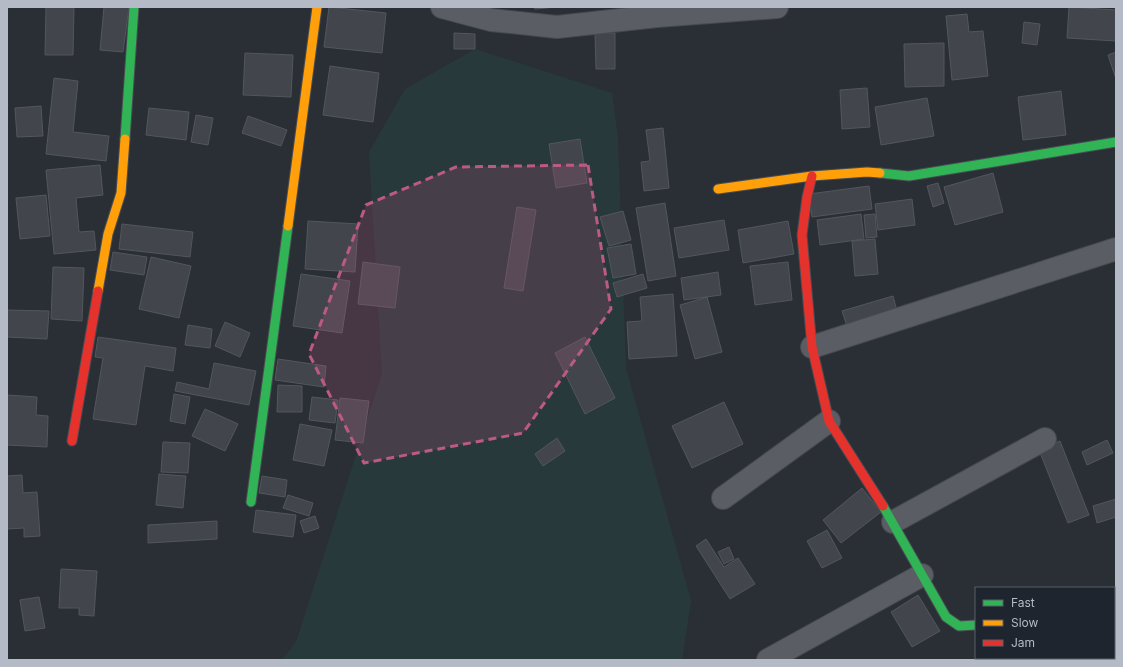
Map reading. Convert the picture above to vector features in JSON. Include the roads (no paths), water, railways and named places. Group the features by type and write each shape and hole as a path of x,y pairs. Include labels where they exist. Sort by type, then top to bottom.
{"street":[{"path":"72,441 108,234 121,193 134,7"},
{"path":"251,502 317,7"},
{"path":"442,7 492,20 557,27 655,12 777,7"},
{"path":"718,189 812,176 867,172 909,176 1116,142"},
{"path":"812,176 807,197 802,235 812,347 829,421 893,522 946,617 959,626 975,625"},
{"path":"812,347 1116,249"},
{"path":"723,498 829,421"},
{"path":"893,522 1044,439"},
{"path":"768,660 922,574"}]}
